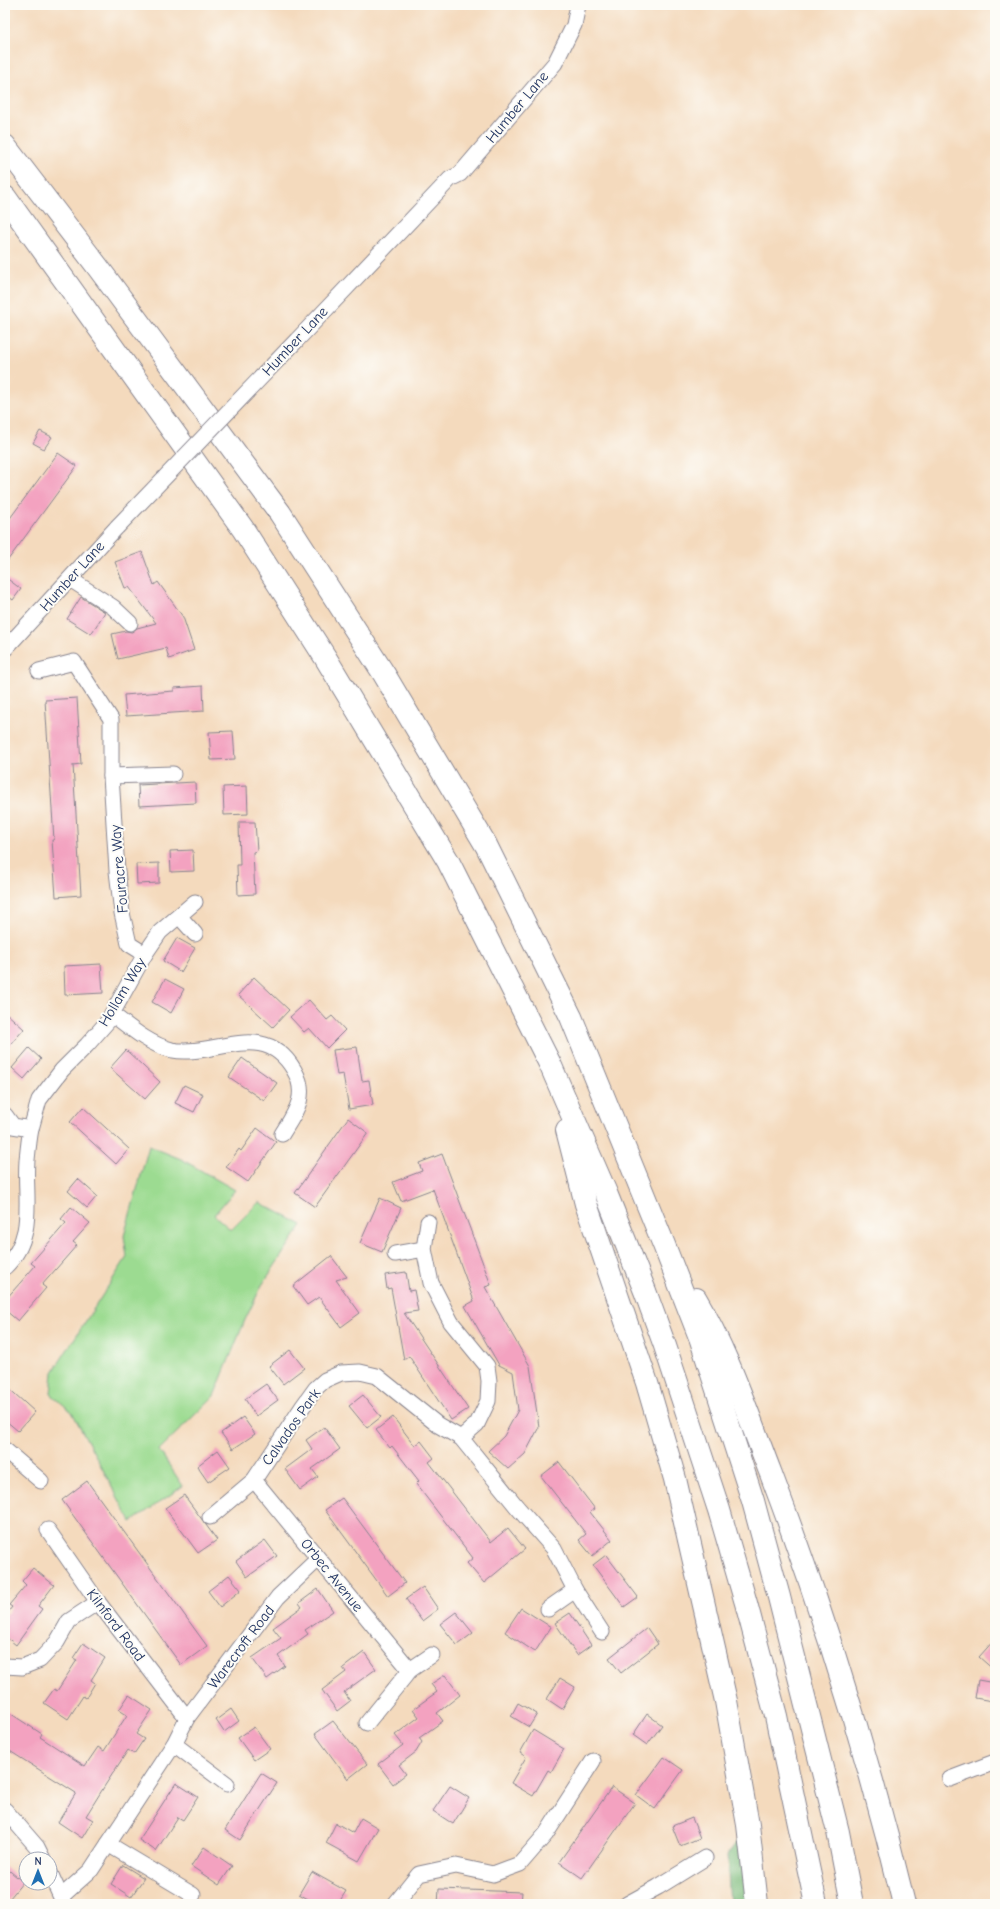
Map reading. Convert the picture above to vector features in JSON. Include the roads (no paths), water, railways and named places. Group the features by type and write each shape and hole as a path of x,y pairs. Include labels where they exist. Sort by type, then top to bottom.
{"highway":[{"path":"5,146 97,266 280,513 384,674 486,845 571,1017 701,1340 753,1501 779,1597 838,1832 852,1904"},
{"path":"5,197 243,529 325,657 448,861 550,1064 597,1172 645,1291 719,1510 746,1603 776,1716 816,1904"},
{"path":"550,1064 586,1204 647,1383 675,1479 726,1701 748,1825 757,1904"},
{"path":"664,1245 712,1326 797,1543 835,1657 867,1762 904,1904"}],"street":[{"name":"Humber Lane","path":"5,649 117,527 297,340 327,306 404,229 450,180 460,174 555,63 574,25 578,5"},
{"path":"70,579 113,607 130,623"},
{"name":"Fouracre Way","path":"39,671 74,662 111,718 111,776 117,871 122,913 129,944 145,954"},
{"path":"111,776 173,774"},
{"name":"Hollam Way","path":"5,1267 21,1244 28,1221 27,1160 31,1129 39,1100 62,1070 87,1045 112,1014 145,954 160,932 195,902"},
{"path":"179,916 195,934"},
{"path":"112,1014 132,1030 170,1049 187,1052 246,1042 261,1043 274,1049 288,1060 298,1076 300,1092 298,1108 282,1134"},
{"path":"5,1115 13,1126 31,1129"},
{"path":"428,1222 424,1249 431,1283 451,1322 487,1366 488,1401 477,1424 461,1438"},
{"path":"395,1254 424,1249"},
{"name":"Calvados Park","path":"210,1517 254,1480 316,1388 325,1380 341,1373 360,1372 376,1376 438,1425 461,1438 517,1507 554,1549 574,1590 602,1632"},
{"path":"5,1450 41,1481"},
{"name":"Orbec Avenue","path":"254,1480 410,1670"},
{"name":"Kilnford Road","path":"48,1530 98,1602 187,1718"},
{"name":"Warecroft Road","path":"63,1900 91,1870 174,1744 187,1718 278,1597 318,1559"},
{"path":"548,1609 574,1590"},
{"path":"5,1666 22,1667 40,1660 57,1642 68,1621 98,1602"},
{"path":"367,1723 410,1670 432,1655"},
{"path":"174,1744 227,1784"},
{"path":"395,1904 419,1874 456,1866 493,1874 520,1864 546,1834 593,1761"},
{"path":"950,1779 995,1762"},
{"path":"5,1810 39,1851"},
{"path":"108,1844 193,1895"},
{"path":"627,1904 705,1858"},
{"path":"58,1890 63,1900"}]}
